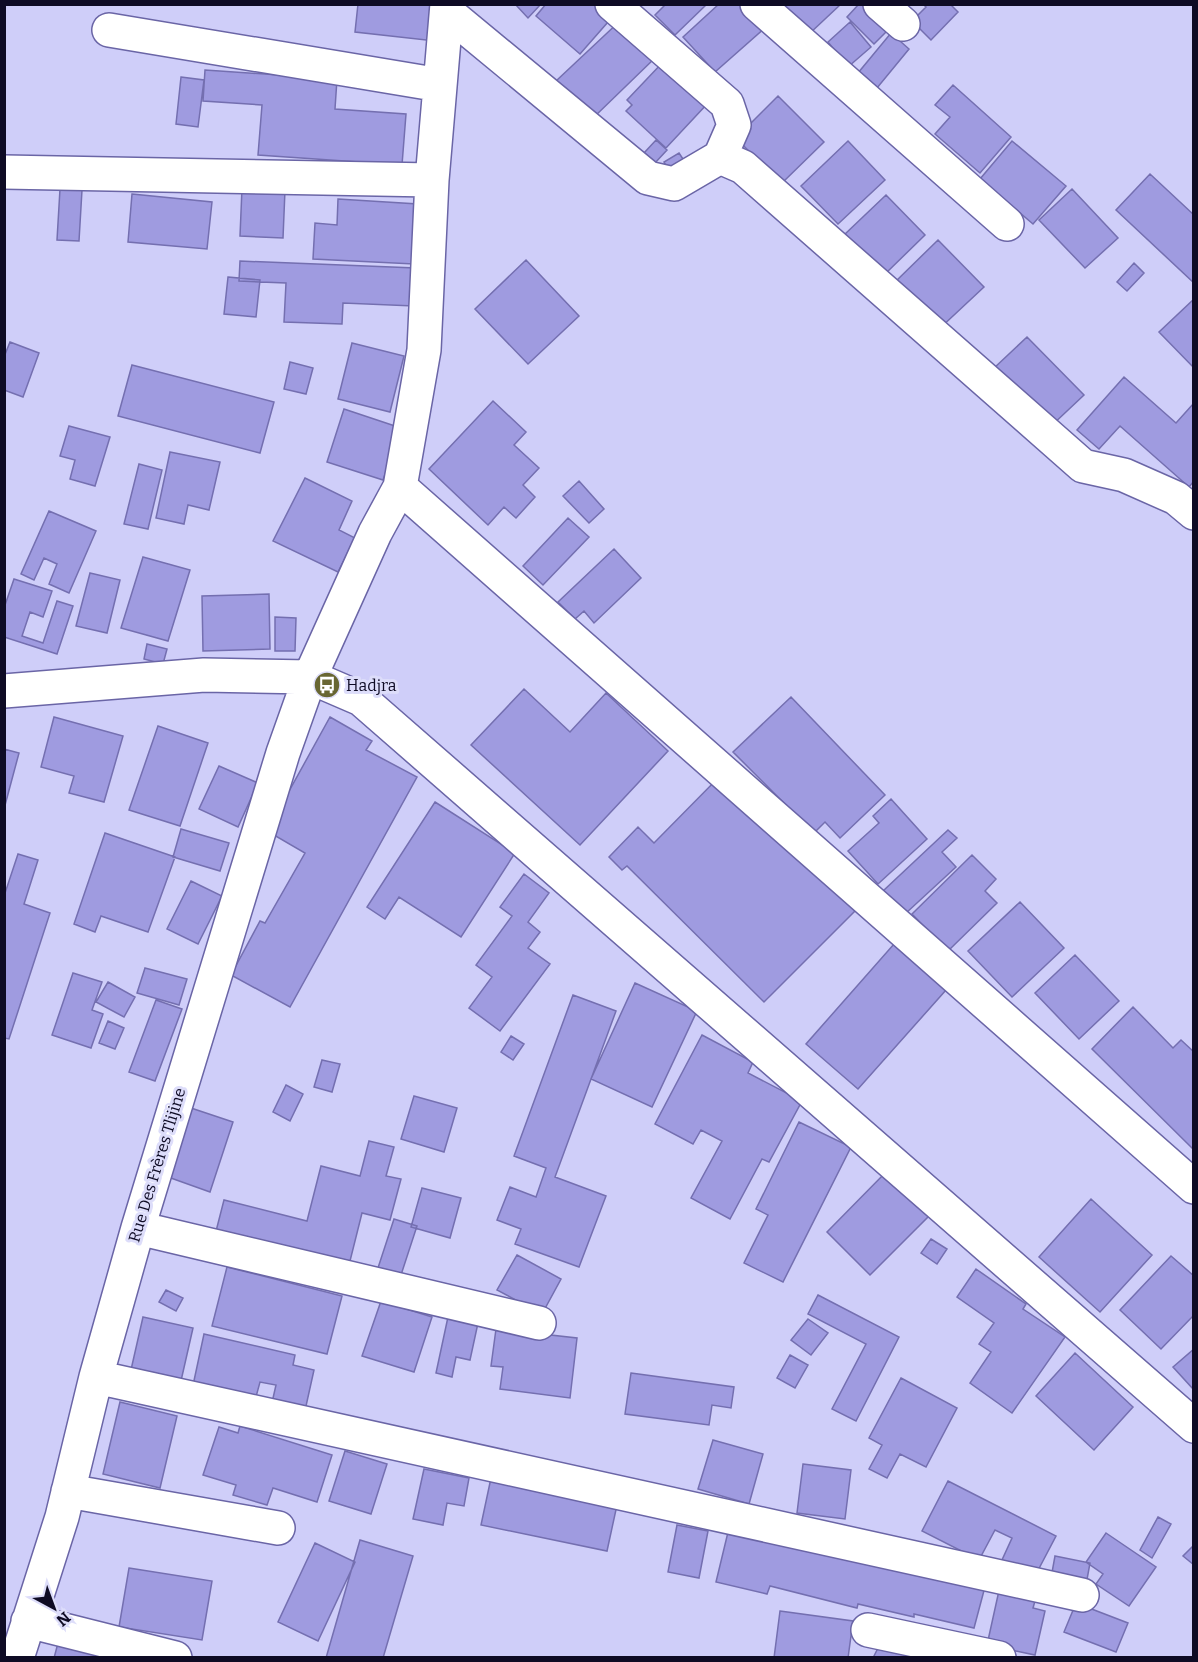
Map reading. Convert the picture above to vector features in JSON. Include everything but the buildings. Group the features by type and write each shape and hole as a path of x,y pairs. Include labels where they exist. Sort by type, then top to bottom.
{"street":[{"path":"447,8 648,178 674,184 720,157 734,125 727,104 612,4"},
{"path":"757,4 1007,224"},
{"name":"Rue Des Frères Tlijine","path":"17,1658 62,1517 96,1377 138,1228 283,753 310,677 375,533 400,487 424,351 432,180 447,8"},
{"path":"109,30 440,85"},
{"path":"720,157 743,167 1083,466 1124,475 1176,498 1194,513"},
{"path":"4,172 432,180"},
{"path":"400,487 1194,1186"},
{"path":"4,691 204,675 310,677 362,699 1194,1426"},
{"path":"138,1228 539,1323"},
{"path":"96,1377 1082,1595"},
{"path":"68,1491 278,1528"},
{"path":"28,1621 175,1658"},
{"path":"868,1630 999,1658"}],"place":[{"name":"Hadjra","path":"327,685"}]}
